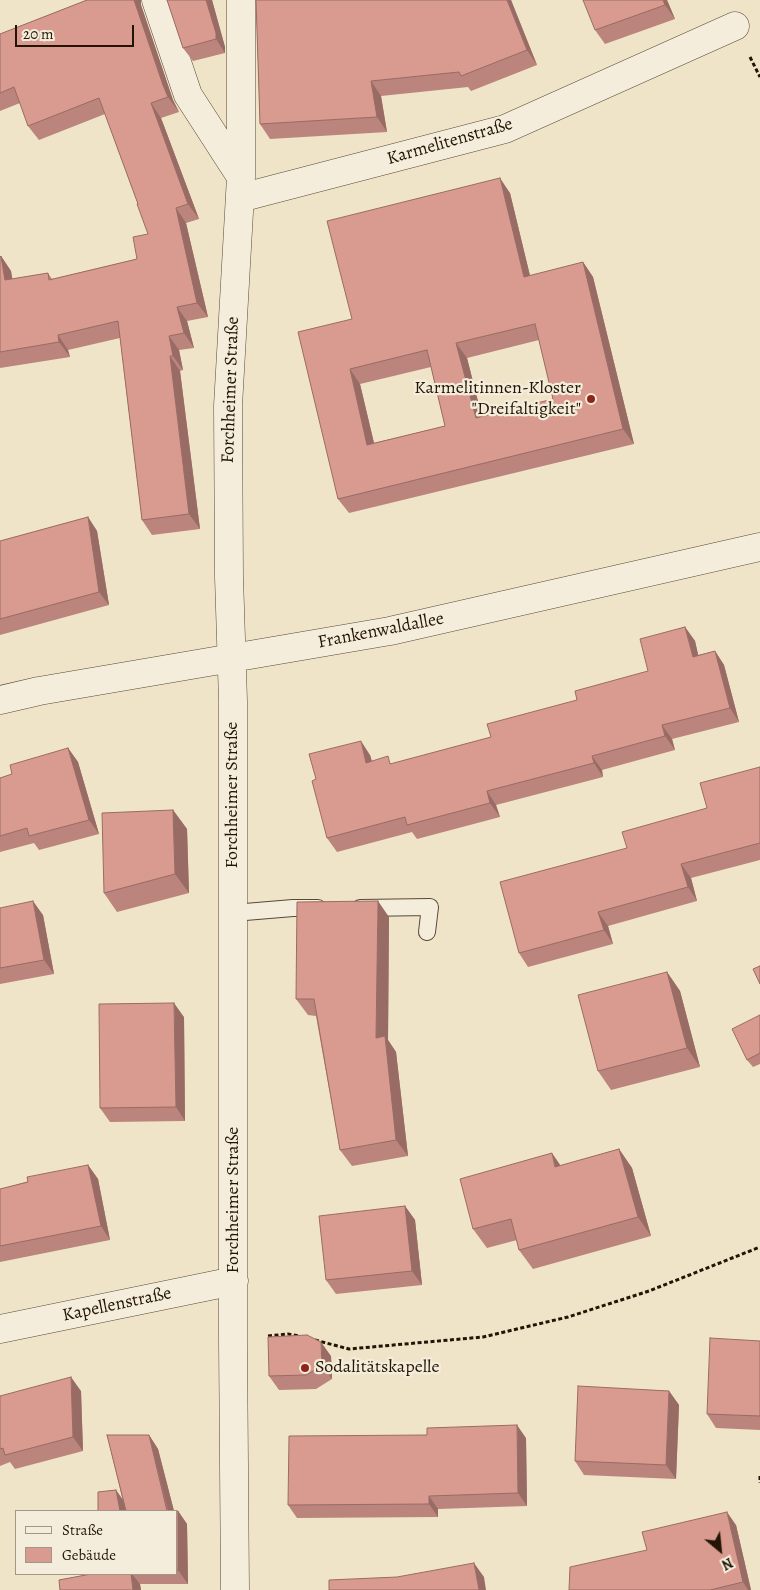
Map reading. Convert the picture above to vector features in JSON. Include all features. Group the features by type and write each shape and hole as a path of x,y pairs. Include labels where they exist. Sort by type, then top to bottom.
{"street":[{"path":"156,0 188,95 241,188"},
{"name":"Forchheimer Straße","path":"235,1590 233,701 229,567 228,406 241,188 241,0"},
{"name":"Karmelitenstraße","path":"241,188 505,129 734,26"},
{"name":"Frankenwaldallee","path":"0,700 39,691 390,631 760,547"},
{"name":"Kapellenstraße","path":"0,1329 234,1281"}],"lane":[{"path":"233,913 293,908 430,907 427,932"}],"path":[{"path":"312,1339 349,1349 483,1337 568,1317 649,1291 760,1248"},
{"path":"233,1340 288,1334 304,1338"},
{"path":"760,1476 760,1483"}],"building":[{"path":"87,0 134,0 168,97 151,103 188,204 176,208 197,303 177,307 184,333 169,336 173,356 170,356 189,514 142,520 118,321 58,335 59,342 0,352 1,256 5,280 48,273 49,280 137,259 133,237 148,234 99,98 28,126 14,87 0,93 0,34"},
{"path":"167,0 206,0 216,39 183,48"},
{"path":"256,0 507,0 527,50 461,76 459,72 371,81 377,117 260,124"},
{"path":"583,0 663,0 665,5 595,30"},
{"path":"500,178 524,277 583,262 623,429 338,499 298,332 352,319 327,221","holes":["535,324 553,399 476,418 456,343","427,350 445,426 367,445 350,369"]},
{"path":"88,517 99,592 0,619 0,541"},
{"path":"685,627 693,657 715,651 730,708 662,725 665,736 592,756 594,763 487,791 490,803 407,825 405,817 327,838 312,781 316,779 309,754 361,741 366,763 388,756 390,764 491,737 487,724 577,700 575,691 648,671 640,639"},
{"path":"68,748 89,820 29,836 27,828 0,836 0,778 12,774 10,765"},
{"path":"760,767 760,843 681,864 688,887 598,912 604,930 519,953 500,882 627,848 622,832 707,808 700,783"},
{"path":"173,810 175,874 104,893 102,813"},
{"path":"33,901 44,960 0,968 0,908"},
{"path":"378,901 376,1038 385,1036 396,1140 340,1150 314,999 296,999 297,902"},
{"path":"760,966 760,984 753,969"},
{"path":"667,972 687,1048 598,1071 578,995"},
{"path":"174,1003 176,1107 100,1108 99,1004"},
{"path":"760,1015 760,1053 747,1060 732,1029"},
{"path":"619,1149 638,1217 519,1250 511,1219 473,1229 460,1179 552,1153 555,1167"},
{"path":"88,1165 101,1226 0,1246 0,1189 28,1182 27,1177"},
{"path":"405,1206 412,1271 326,1280 319,1216"},
{"path":"307,1335 321,1342 322,1366 306,1375 269,1376 268,1337"},
{"path":"710,1338 760,1341 760,1416 707,1414"},
{"path":"71,1377 73,1437 5,1455 3,1448 0,1449 0,1396"},
{"path":"578,1386 669,1391 666,1465 575,1461"},
{"path":"517,1425 518,1493 429,1496 429,1504 288,1505 289,1436 427,1435 427,1428"},
{"path":"107,1435 149,1435 167,1510 126,1510"},
{"path":"116,1490 120,1510 98,1510 98,1492"},
{"path":"727,1512 743,1582 710,1590 569,1590 570,1567 647,1550 642,1532"},
{"path":"474,1563 479,1590 329,1590 329,1580 397,1577"},
{"path":"86,1575 131,1575 133,1590 60,1590 59,1580"}],"place":[{"name":"Karmelitinnen-Kloster \"Dreifaltigkeit\"","path":"591,399"},
{"name":"Sodalitätskapelle","path":"305,1368"}]}
